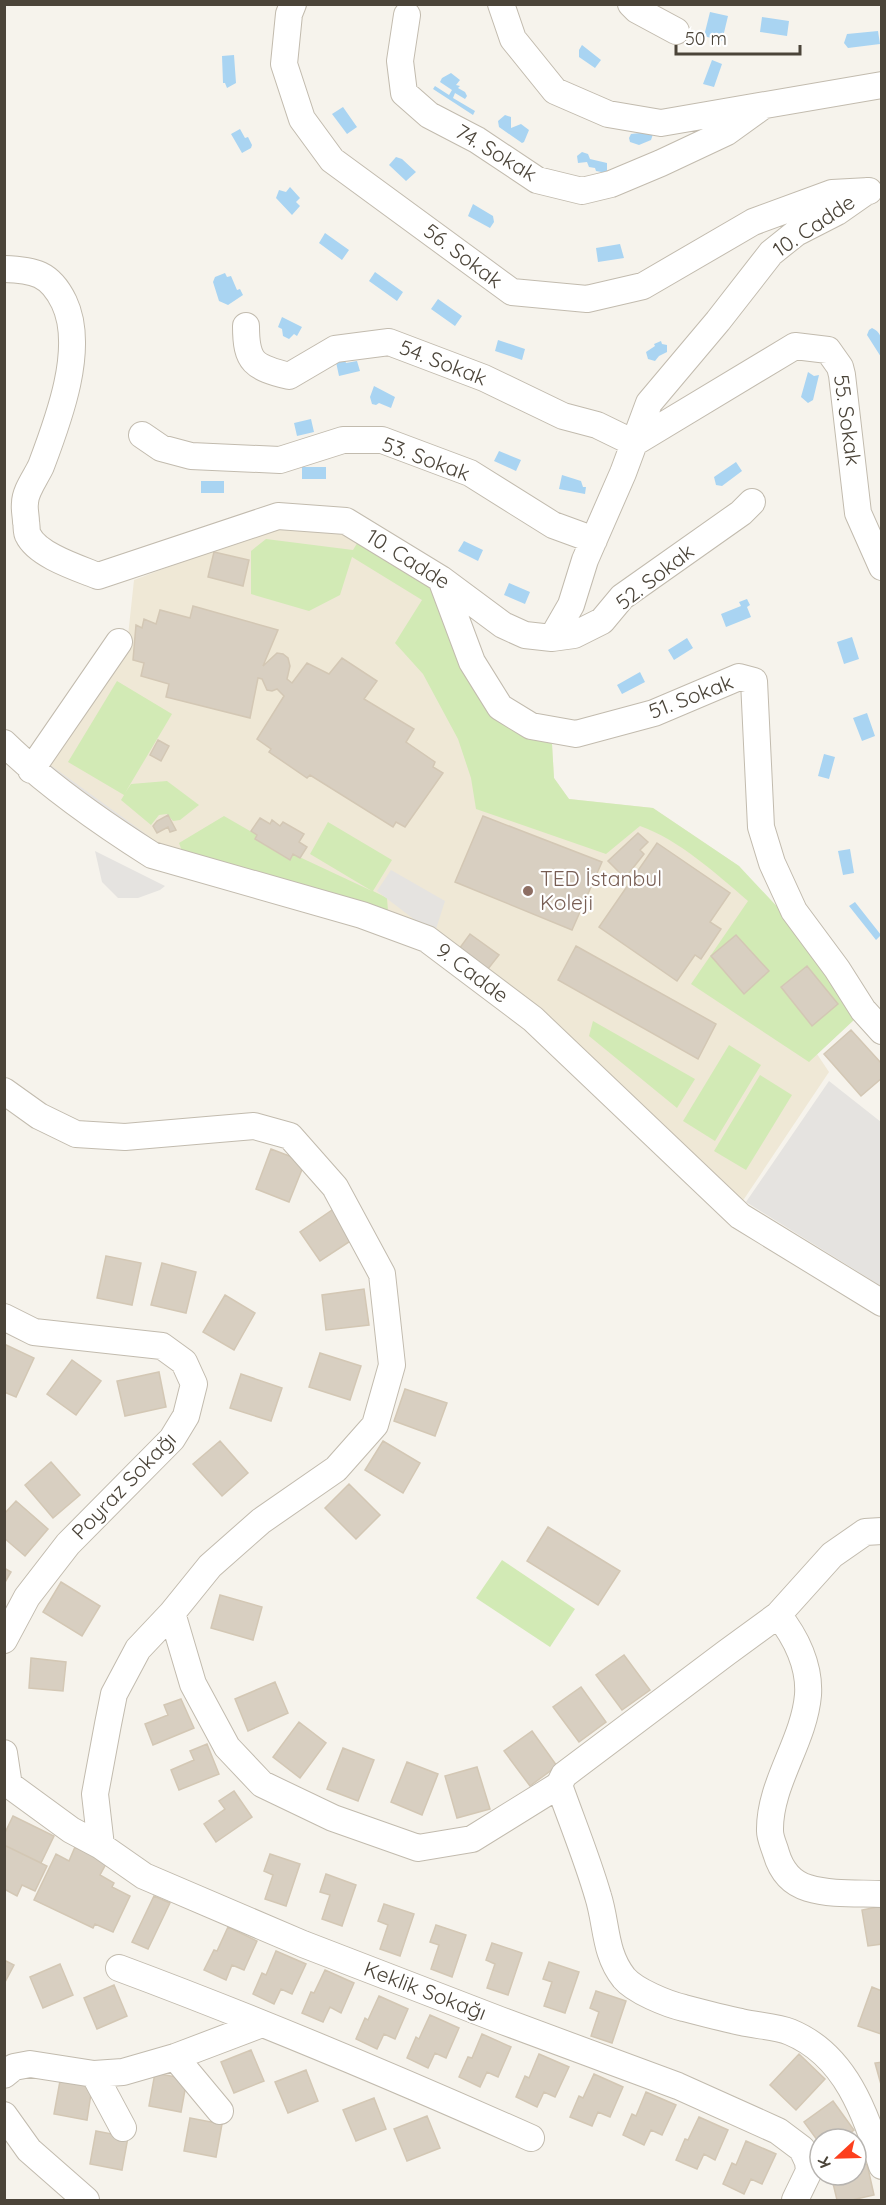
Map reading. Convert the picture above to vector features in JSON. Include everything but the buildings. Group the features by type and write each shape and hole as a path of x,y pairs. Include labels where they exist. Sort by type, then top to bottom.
{"street":[{"name":"56. Sokak","path":"293,4 289,14 284,64 302,119 332,160 512,292 587,299 643,286 753,222 832,193 874,191"},
{"name":"74. Sokak","path":"501,4 513,39 555,91 608,114 661,123 882,85"},
{"path":"631,4 637,10 676,31"},
{"name":"74. Sokak","path":"407,15 400,61 404,93 429,115 477,140 537,180 582,191 611,184 727,132 763,106"},
{"name":"10. Cadde","path":"4,269 29,270 45,277 57,289 67,309 71,330 71,357 67,384 40,466 24,501 28,535 47,556 98,576 278,516 346,521 441,579 503,625 525,635 552,638 571,605 594,540 649,403 771,253 796,233 874,191"},
{"name":"54. Sokak","path":"246,326 246,350 261,368 289,376 335,349 389,342 484,378 563,416 597,425 634,443"},
{"name":"55. Sokak","path":"634,443 795,346 828,350 840,367 852,448 858,513 882,567"},
{"name":"53. Sokak","path":"142,435 161,448 191,456 280,460 343,441 382,440 470,473 553,525 594,540"},
{"name":"52. Sokak","path":"552,638 574,635 602,621 622,597 741,513 752,502"},
{"name":"51. Sokak","path":"441,579 472,662 500,707 531,726 576,734 654,713 739,677 754,681 760,827 772,863 794,911 837,969 863,1010 882,1031"},
{"path":"31,770 119,642"},
{"name":"9. Cadde","path":"4,743 31,770 152,855 362,915 427,939 533,1018 740,1216 882,1303"},
{"path":"4,1091 39,1116 76,1134 125,1137 254,1126 290,1136 334,1187 382,1274 392,1365 375,1425 336,1469 261,1521 210,1566 172,1613 138,1649 114,1694 96,1794 101,1846"},
{"name":"Poyraz Sokağı","path":"4,1317 34,1332 162,1346 184,1362 194,1384 186,1416 172,1439 68,1544 27,1597 4,1640"},
{"path":"172,1613 194,1684 227,1747 262,1784 333,1818 418,1848 471,1839 559,1785 564,1775 778,1616 832,1555 865,1533 882,1531"},
{"path":"778,1616 789,1629 803,1659 807,1673 808,1695 801,1725 771,1811 770,1834 778,1862 787,1877 807,1888 882,1894"},
{"path":"4,1753 6,1787"},
{"path":"559,1785 599,1900 606,1942 613,1960 625,1979 646,1994 674,2006 789,2031 815,2045 835,2063 854,2091 882,2166"},
{"name":"Keklik Sokağı","path":"6,1787 71,1830 101,1846 144,1876 303,1944 678,2086 778,2131 802,2149 808,2162 809,2171 795,2200"},
{"path":"119,1968 400,2080 531,2138"},
{"path":"4,2075 14,2067 30,2064 94,2074 123,2072 176,2057 262,2025"},
{"path":"176,2057 220,2111"},
{"path":"94,2074 123,2128"},
{"path":"4,2115 29,2150 86,2200"}],"shaded area":[{"name":"TED İstanbul Koleji","path":"340,529 434,585 490,711 552,744 554,778 569,799 653,808 739,866 856,1018 817,1054 829,1072 740,1205 420,927 154,849 43,769 127,645 134,580 265,530"},
{"path":"49,764 150,837 143,841 45,771"},
{"path":"95,851 165,886 138,898 118,898 102,882"},
{"path":"391,870 445,901 435,932 424,927 377,891"},
{"path":"829,1081 881,1122 881,1286 746,1202"}],"green space":[{"path":"266,539 353,550 359,540 434,585 490,711 552,744 554,778 569,799 653,808 739,866 785,915 856,1018 809,1062 691,984 748,901 711,869 683,849 640,826 606,854 476,809 471,778 458,739 423,674 395,643 422,600 352,557 340,595 309,611 251,594 251,551"},
{"path":"117,681 172,714 125,793 131,784 167,781 199,805 180,820 173,821 167,814 159,815 151,825 121,800 124,795 68,762"},
{"path":"224,816 257,835 255,839 289,860 293,854 372,891 310,854 328,822 392,860 373,891 387,898 388,911 182,851 179,843"},
{"path":"593,1021 695,1079 677,1108 589,1036"},
{"path":"729,1045 761,1065 715,1141 683,1121"},
{"path":"760,1075 792,1095 746,1170 714,1151"},
{"path":"502,1560 575,1609 550,1647 476,1598"}],"water":[{"path":"710,12 728,16 722,41 704,36"},
{"path":"762,17 789,21 787,36 760,32"},
{"path":"878,31 880,44 848,48 844,43 847,34"},
{"path":"582,45 601,60 595,68 579,57"},
{"path":"234,55 236,83 227,88 223,83 222,56"},
{"path":"712,60 722,64 714,87 703,84"},
{"path":"451,73 460,80 456,85 460,86 458,88 467,96 465,99 455,93 453,98 475,111 473,115 433,89 435,86 449,95 452,90 440,82 442,78"},
{"path":"343,107 357,127 347,134 332,114"},
{"path":"505,115 511,117 511,128 521,124 529,130 524,142 522,143 499,127 498,121"},
{"path":"240,129 252,145 242,153 231,134"},
{"path":"644,129 653,134 651,140 639,145 630,142 631,134 640,133"},
{"path":"582,152 588,154 590,159 607,163 607,173 596,171 595,168 589,167 587,162 578,163 577,156"},
{"path":"396,157 402,159 416,172 406,181 389,165"},
{"path":"290,187 300,198 296,202 300,206 292,215 276,198 279,190 286,192"},
{"path":"473,204 493,216 494,222 490,228 468,216"},
{"path":"325,233 349,250 342,260 319,243"},
{"path":"620,244 624,258 598,262 596,248"},
{"path":"375,272 403,292 397,301 369,281"},
{"path":"225,273 227,277 231,276 237,290 240,289 243,295 228,305 219,301 213,282 215,277"},
{"path":"438,299 462,316 455,326 431,309"},
{"path":"282,317 302,327 297,336 294,334 289,339 283,336 282,329 278,327"},
{"path":"872,328 880,336 881,357 867,335"},
{"path":"498,340 525,349 522,360 495,351"},
{"path":"661,341 662,344 667,345 667,352 655,361 648,359 646,352"},
{"path":"345,360 346,363 357,361 360,371 339,376 336,362"},
{"path":"808,372 814,376 819,375 813,400 808,403 801,397"},
{"path":"374,386 395,397 391,408 379,403 372,404 370,397"},
{"path":"311,419 314,432 297,436 294,423"},
{"path":"499,451 521,460 516,471 494,461"},
{"path":"736,462 742,471 722,486 716,485 714,477"},
{"path":"302,467 326,467 326,479 302,479"},
{"path":"562,475 581,481 583,487 586,487 585,494 559,489"},
{"path":"201,481 224,481 224,493 201,493"},
{"path":"464,541 483,550 478,561 458,551"},
{"path":"509,583 530,592 525,604 504,595"},
{"path":"747,599 751,617 726,627 721,614 741,606 739,602"},
{"path":"852,637 859,659 844,664 837,642"},
{"path":"687,638 693,648 674,660 668,650"},
{"path":"640,672 645,682 622,694 617,685"},
{"path":"867,713 875,736 862,741 853,718"},
{"path":"824,754 835,757 829,779 818,776"},
{"path":"850,849 854,873 843,875 838,851"},
{"path":"855,902 881,935 876,940 849,906"}],"place":[{"name":"TED İstanbul Koleji","path":"528,891"}]}
